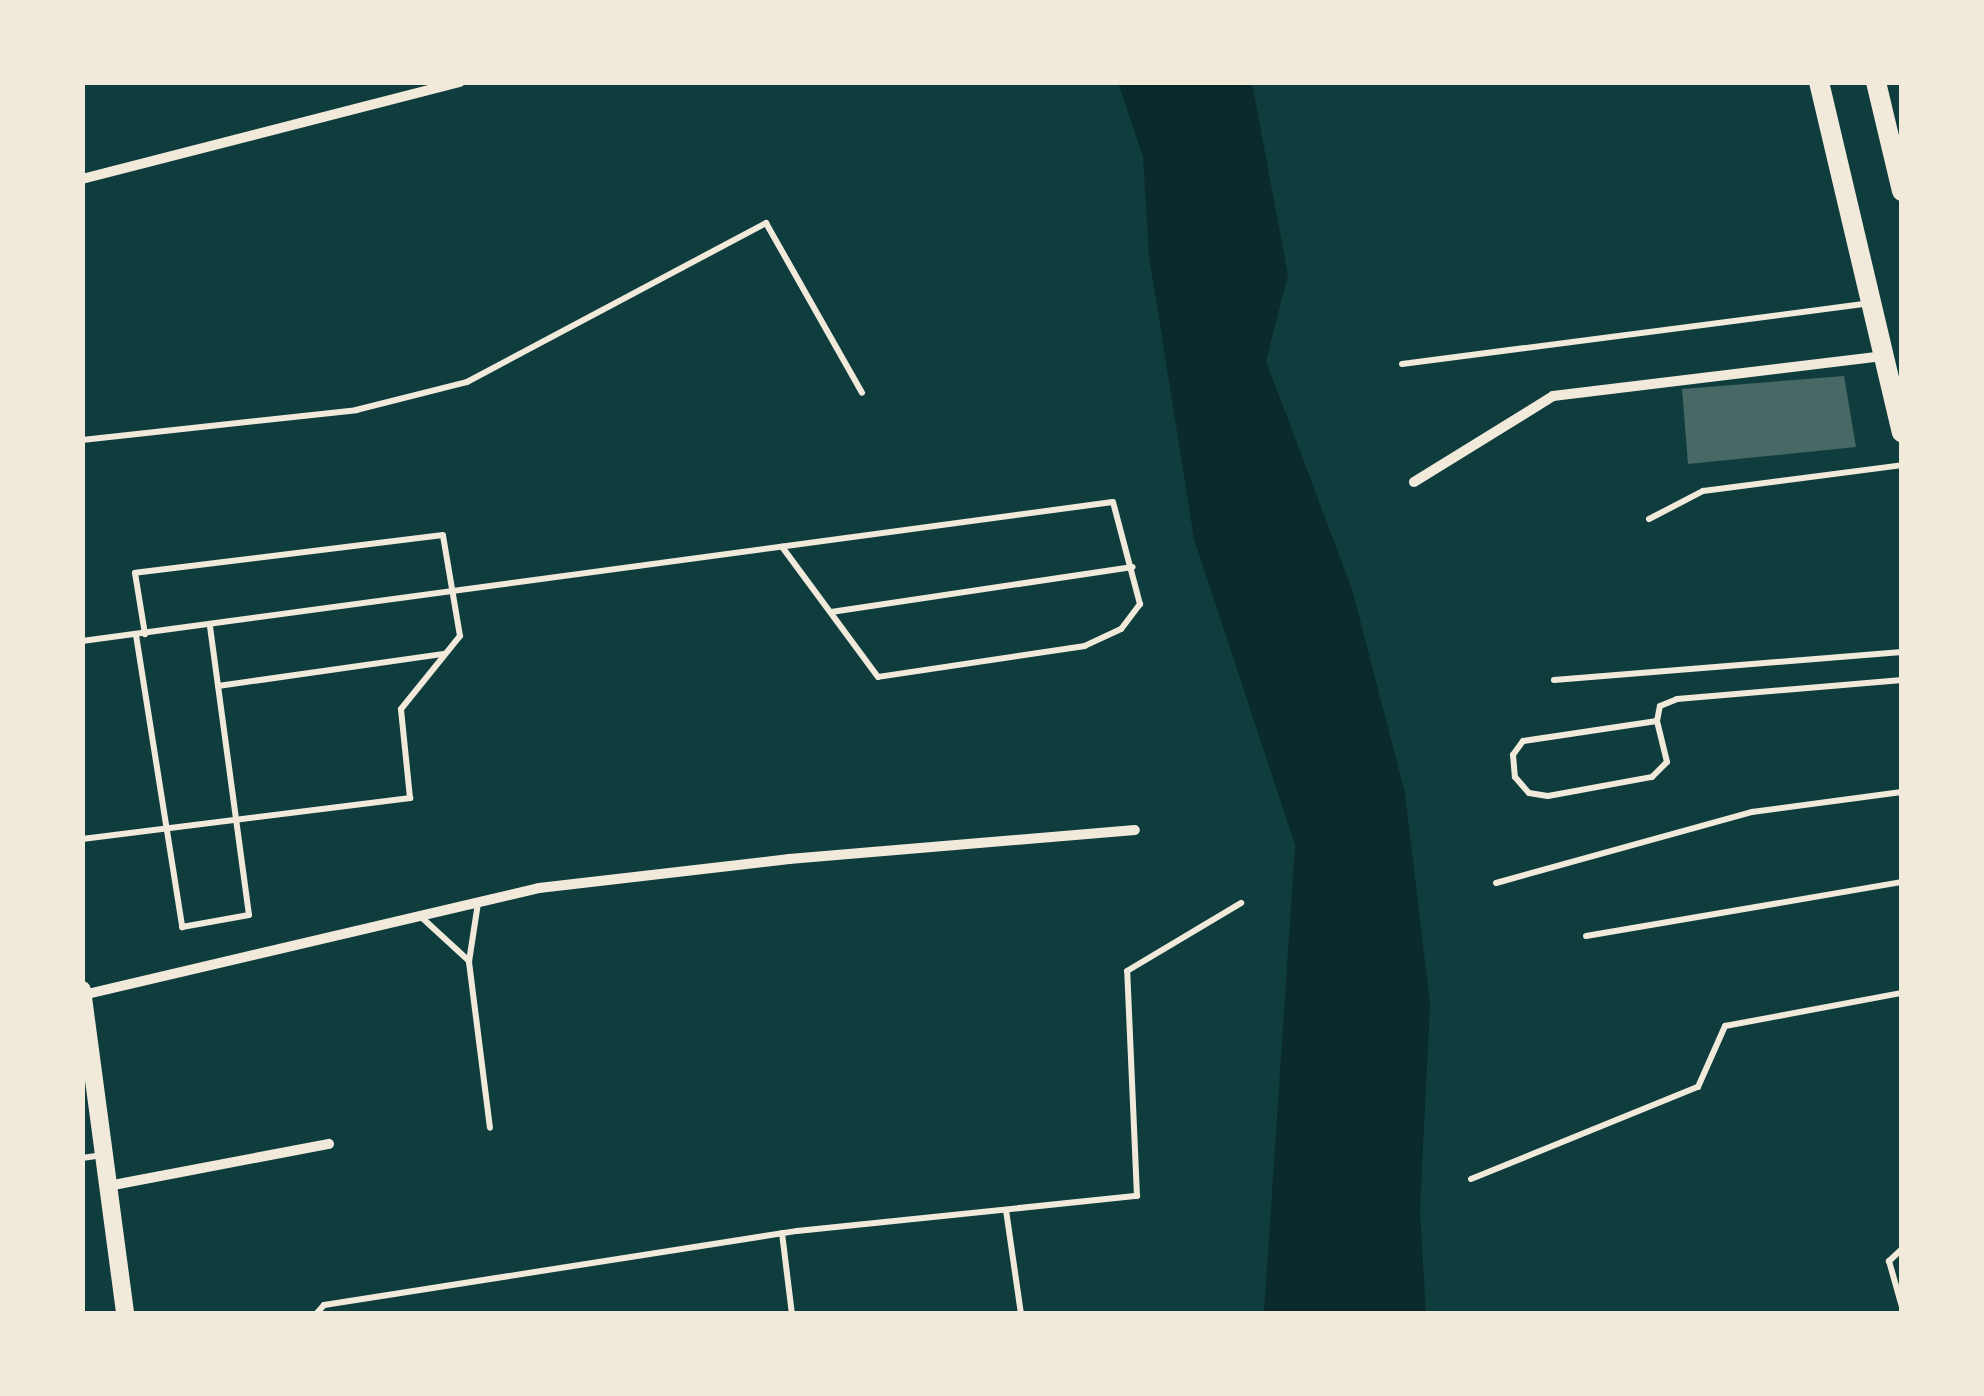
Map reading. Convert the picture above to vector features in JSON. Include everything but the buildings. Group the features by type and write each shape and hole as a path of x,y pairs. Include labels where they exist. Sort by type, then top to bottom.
{"main road":[{"path":"1819,82 1902,432"},
{"path":"1876,82 1897,156 1901,187"},
{"path":"83,992 124,1314"}],"street":[{"path":"82,178 460,82"},
{"path":"1414,482 1552,396 1884,356"},
{"path":"83,992 539,888 789,858 1135,830"},
{"path":"108,1186 329,1144"}],"lane":[{"path":"82,440 356,410 467,382 766,223 862,393"},
{"path":"1402,364 1871,303"},
{"path":"1648,519 1703,491 1902,465"},
{"path":"82,640 210,626 1114,502 1140,604 1122,629 1085,646 878,677 782,548"},
{"path":"82,839 167,830 234,822 410,798 401,709 460,636 443,535 135,573 140,634 167,830 182,927 249,915 234,822 210,626"},
{"path":"830,612 1132,567"},
{"path":"1554,680 1902,652"},
{"path":"218,686 445,654"},
{"path":"1656,721 1523,741 1513,756 1515,777 1529,792 1548,796 1652,777 1667,762 1656,721 1660,706 1677,699 1902,680"},
{"path":"1496,883 1752,812 1902,792"},
{"path":"1586,936 1902,882"},
{"path":"478,902 470,962 490,1128"},
{"path":"316,1314 324,1305 782,1234 1137,1196 1126,971 1241,903"},
{"path":"418,913 470,962"},
{"path":"1471,1180 1698,1086 1724,1026 1902,993"},
{"path":"82,1158 104,1155"},
{"path":"1006,1210 1021,1314"},
{"path":"782,1234 792,1314"},
{"path":"1902,1249 1889,1261 1902,1307"}],"water":[{"path":"1118,83 1252,83 1288,275 1266,361 1352,589 1405,793 1430,1004 1420,1211 1426,1313 1264,1313 1295,845 1194,539 1149,256 1143,157"}]}
